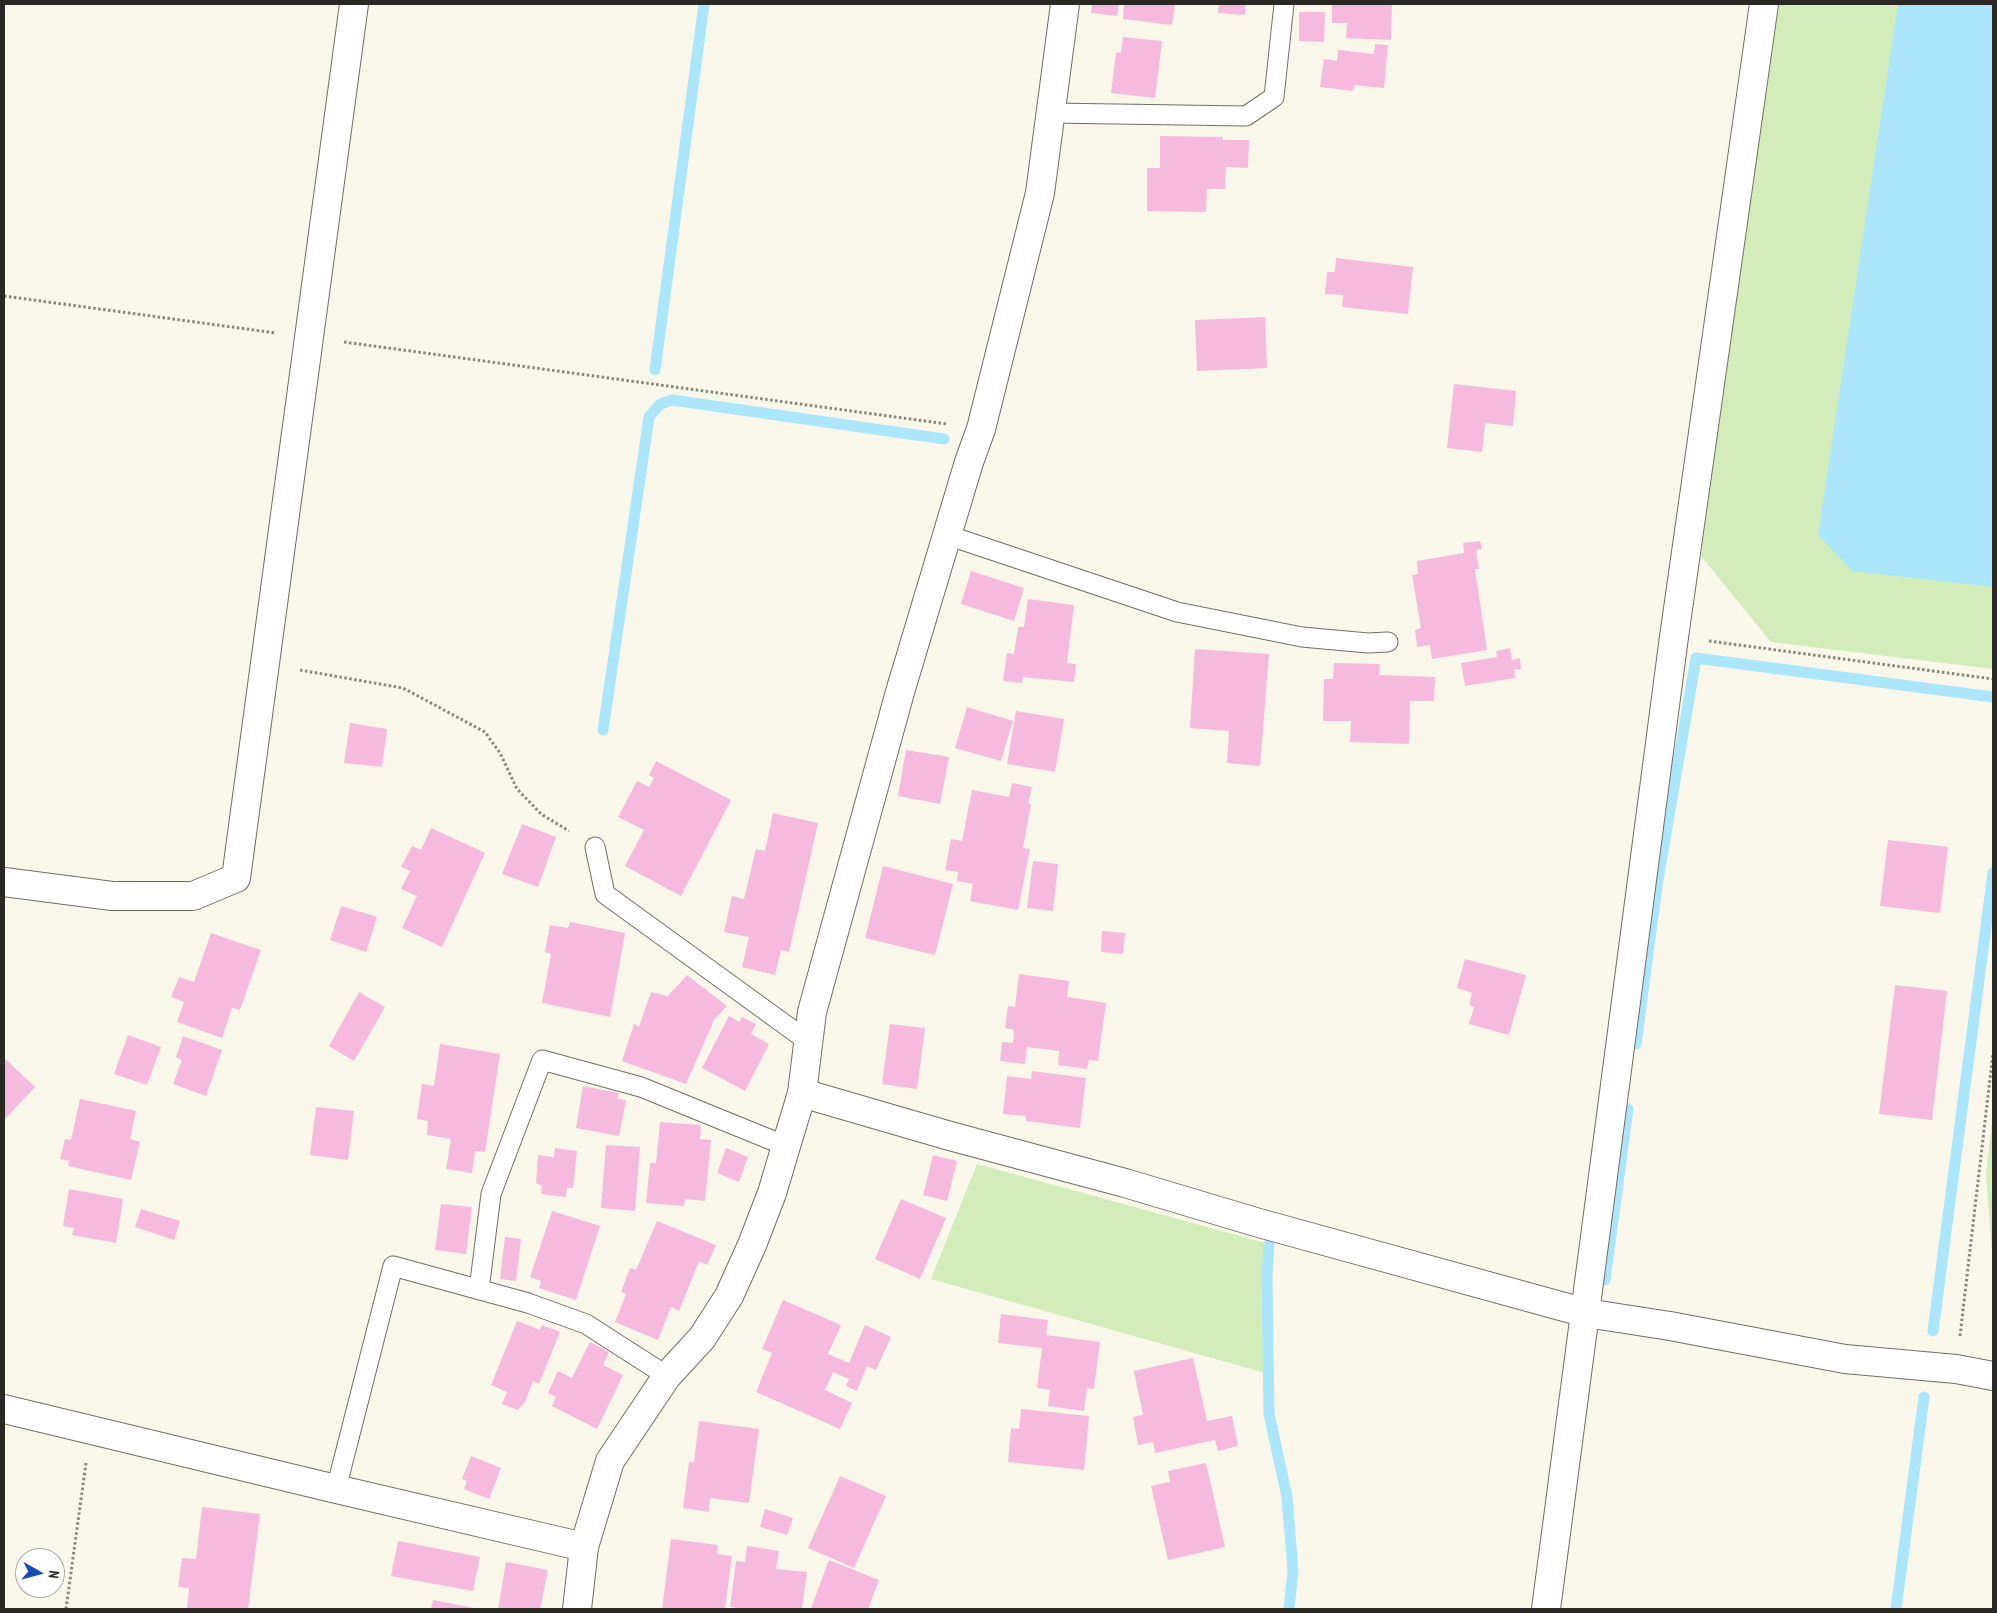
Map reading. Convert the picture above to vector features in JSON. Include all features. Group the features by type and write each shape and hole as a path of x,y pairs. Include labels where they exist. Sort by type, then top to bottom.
{"street":[{"path":"4,882 112,896 192,896 236,878 354,4"},
{"path":"577,1609 584,1547 610,1461 667,1376 702,1338 729,1296 752,1245 772,1193 802,1093 812,1012 900,692 947,534 981,429 1040,193 1065,4"},
{"path":"1546,1609 1674,637 1764,4"},
{"path":"802,1093 950,1136 1125,1183 1269,1226 1586,1313 1670,1326 1845,1359 1956,1369 1993,1376"},
{"path":"4,1408 584,1547"}],"lane":[{"path":"1051,112 1246,116 1274,97 1284,4"},
{"path":"947,534 1176,612 1302,637 1368,643 1388,642"},
{"path":"595,847 605,894 809,1042"},
{"path":"479,1290 491,1194 542,1060 641,1087 786,1146"},
{"path":"336,1489 394,1266 528,1303 586,1324 667,1376"}],"path":[{"path":"4,296 981,429"},
{"path":"1674,637 1993,679"},
{"path":"264,664 403,688 486,732 500,753 517,789 541,814 595,847"},
{"path":"1956,1369 1993,1053"},
{"path":"66,1609 90,1430"}],"green space":[{"path":"1776,4 1993,4 1993,669 1771,642 1701,556"},
{"path":"1993,1111 1993,1265 1986,1174"},
{"path":"977,1164 1269,1244 1267,1277 1269,1374 931,1279"}],"water":[{"path":"1898,4 1993,4 1993,587 1852,571 1818,535"}],"building":[{"path":"1092,4 1119,4 1117,16 1091,13"},
{"path":"1124,4 1175,4 1172,25 1123,19"},
{"path":"1219,4 1246,4 1245,15 1218,13"},
{"path":"1332,4 1392,4 1391,40 1346,38 1347,23 1332,23"},
{"path":"1299,12 1325,12 1324,42 1299,41"},
{"path":"1123,37 1162,41 1155,98 1111,93 1116,53 1121,52"},
{"path":"1375,44 1388,45 1384,88 1354,85 1353,91 1320,87 1324,59 1337,61 1338,50 1374,54"},
{"path":"1160,136 1223,137 1223,140 1249,140 1248,168 1226,167 1225,189 1207,189 1206,212 1147,211 1147,168 1160,168"},
{"path":"1336,258 1413,267 1408,314 1342,307 1343,295 1325,294 1327,272 1335,272"},
{"path":"1265,317 1267,368 1197,371 1195,320"},
{"path":"1454,384 1516,391 1513,426 1485,423 1482,452 1447,448"},
{"path":"1480,541 1482,549 1476,550 1479,569 1475,569 1487,650 1432,659 1430,645 1417,647 1415,630 1421,628 1412,575 1418,574 1417,561 1464,553 1463,543"},
{"path":"971,571 1024,588 1014,621 961,604"},
{"path":"1028,599 1074,605 1067,663 1076,664 1074,682 1023,677 1022,683 1003,681 1007,653 1014,654 1018,627 1024,627"},
{"path":"1510,648 1512,660 1520,658 1521,669 1514,670 1515,678 1465,686 1461,663 1497,657 1496,651"},
{"path":"1195,649 1269,654 1260,766 1227,763 1229,731 1190,728"},
{"path":"1334,663 1380,664 1379,675 1435,677 1434,701 1410,701 1409,744 1350,742 1351,721 1323,721 1324,679 1333,679"},
{"path":"967,707 1013,721 1001,761 955,748"},
{"path":"1016,711 1064,719 1055,772 1007,764"},
{"path":"350,723 387,729 382,767 344,763"},
{"path":"906,750 949,757 940,804 898,796"},
{"path":"656,761 731,800 681,896 625,866 644,830 618,817 637,781 649,787 654,778 649,775"},
{"path":"1012,783 1032,787 1023,848 1030,849 1018,910 970,901 973,884 957,881 958,872 945,870 951,839 962,841 972,790 1009,797"},
{"path":"773,813 818,823 789,952 781,950 775,975 742,967 749,937 724,932 732,896 744,899 756,849 765,851"},
{"path":"522,824 556,837 538,887 502,874"},
{"path":"431,828 485,853 442,947 402,928 417,896 401,889 410,871 401,867 412,846 421,850"},
{"path":"1888,840 1948,847 1940,913 1880,906"},
{"path":"1033,861 1058,864 1053,911 1027,908"},
{"path":"883,866 953,884 935,955 865,938"},
{"path":"341,906 377,917 366,952 330,940"},
{"path":"570,922 625,933 610,1017 542,1003 551,954 545,952 550,925 568,928"},
{"path":"1102,931 1125,933 1123,954 1101,952"},
{"path":"211,933 261,950 240,1010 232,1008 222,1038 177,1022 184,1002 171,997 179,977 194,982"},
{"path":"1465,959 1526,975 1509,1035 1469,1024 1474,1007 1469,1005 1472,993 1457,988"},
{"path":"1019,974 1069,981 1067,997 1106,1003 1098,1061 1089,1060 1087,1069 1058,1065 1059,1051 1027,1047 1025,1064 1000,1061 1002,1042 1013,1043 1014,1030 1005,1028 1008,1006 1015,1007"},
{"path":"687,975 727,1006 714,1020 686,1084 622,1061 634,1024 639,1027 651,992 668,996"},
{"path":"1895,985 1947,991 1932,1120 1879,1114"},
{"path":"359,992 385,1007 354,1061 329,1046"},
{"path":"729,1016 739,1022 742,1017 756,1024 751,1034 769,1044 745,1091 702,1068"},
{"path":"890,1024 925,1028 917,1089 882,1084"},
{"path":"128,1035 161,1047 147,1085 114,1074"},
{"path":"183,1036 222,1050 206,1096 173,1084 182,1060 176,1057"},
{"path":"440,1044 500,1054 485,1152 475,1151 472,1173 446,1169 451,1139 427,1135 428,1121 417,1119 422,1084 434,1086"},
{"path":"4,1058 35,1087 4,1120"},
{"path":"1032,1071 1086,1078 1080,1128 1026,1121 1026,1116 1003,1114 1007,1076 1031,1079"},
{"path":"583,1086 619,1093 617,1099 626,1100 619,1136 576,1128"},
{"path":"80,1099 136,1111 130,1139 140,1142 131,1180 68,1166 69,1161 60,1159 65,1139 71,1140"},
{"path":"316,1107 354,1111 348,1160 310,1155"},
{"path":"660,1122 701,1125 700,1139 711,1140 705,1201 685,1199 684,1206 646,1203 650,1163 656,1163"},
{"path":"606,1145 640,1147 635,1211 601,1208"},
{"path":"555,1148 577,1151 573,1188 567,1188 566,1197 541,1194 542,1186 536,1183 538,1155 554,1157"},
{"path":"726,1148 748,1157 739,1182 717,1173"},
{"path":"933,1155 957,1161 947,1201 923,1195"},
{"path":"69,1189 123,1199 116,1243 72,1235 74,1228 63,1226"},
{"path":"901,1199 946,1218 920,1279 875,1259"},
{"path":"441,1204 472,1207 466,1254 435,1250"},
{"path":"141,1209 180,1221 174,1240 135,1227"},
{"path":"552,1211 600,1226 576,1300 539,1288 541,1281 530,1277"},
{"path":"657,1221 716,1245 707,1265 699,1261 679,1311 671,1307 658,1340 615,1322 626,1294 621,1292 630,1268 636,1270"},
{"path":"505,1237 521,1239 516,1281 500,1279"},
{"path":"783,1300 841,1325 828,1354 849,1363 865,1325 891,1337 876,1370 867,1366 857,1391 846,1386 849,1379 833,1372 825,1390 852,1403 840,1429 756,1392 772,1353 762,1349"},
{"path":"1001,1314 1048,1320 1046,1335 1100,1342 1094,1389 1087,1388 1084,1411 1048,1406 1050,1390 1037,1388 1042,1348 998,1343"},
{"path":"517,1321 540,1330 542,1325 560,1332 539,1384 533,1381 525,1402 518,1410 502,1404 507,1392 491,1385"},
{"path":"590,1342 609,1352 603,1365 623,1375 597,1429 552,1406 556,1397 548,1393 558,1371 572,1378"},
{"path":"1193,1358 1207,1421 1232,1416 1238,1446 1218,1451 1215,1440 1155,1453 1153,1442 1138,1445 1133,1417 1143,1415 1134,1371"},
{"path":"1021,1409 1089,1416 1084,1470 1008,1462 1011,1428 1019,1429"},
{"path":"699,1421 759,1429 749,1503 710,1498 709,1512 683,1508 689,1462 694,1462"},
{"path":"471,1456 501,1468 489,1499 464,1489 467,1481 462,1479"},
{"path":"1206,1463 1225,1547 1168,1560 1151,1486 1170,1482 1168,1471"},
{"path":"840,1476 886,1496 854,1568 808,1548"},
{"path":"202,1507 260,1514 248,1609 187,1609 189,1588 178,1587 182,1558 196,1559"},
{"path":"765,1509 793,1518 787,1535 760,1527"},
{"path":"671,1539 718,1545 717,1554 732,1556 725,1609 662,1609"},
{"path":"398,1541 480,1557 473,1591 391,1576"},
{"path":"747,1546 779,1551 776,1569 807,1572 802,1609 730,1607 736,1561 745,1562"},
{"path":"829,1560 879,1580 868,1609 811,1608"},
{"path":"506,1562 548,1570 540,1609 498,1609"},
{"path":"433,1600 474,1608 431,1609"}],"waterway":[{"path":"655,370 704,4"},
{"path":"603,730 649,417 660,404 672,400 944,439"},
{"path":"1636,1044 1657,886 1696,658 1993,697"},
{"path":"1933,1331 1993,873"},
{"path":"1605,1280 1628,1109"},
{"path":"1269,1244 1267,1277 1269,1414 1287,1497 1293,1571 1289,1609"},
{"path":"1896,1609 1924,1397"}]}
